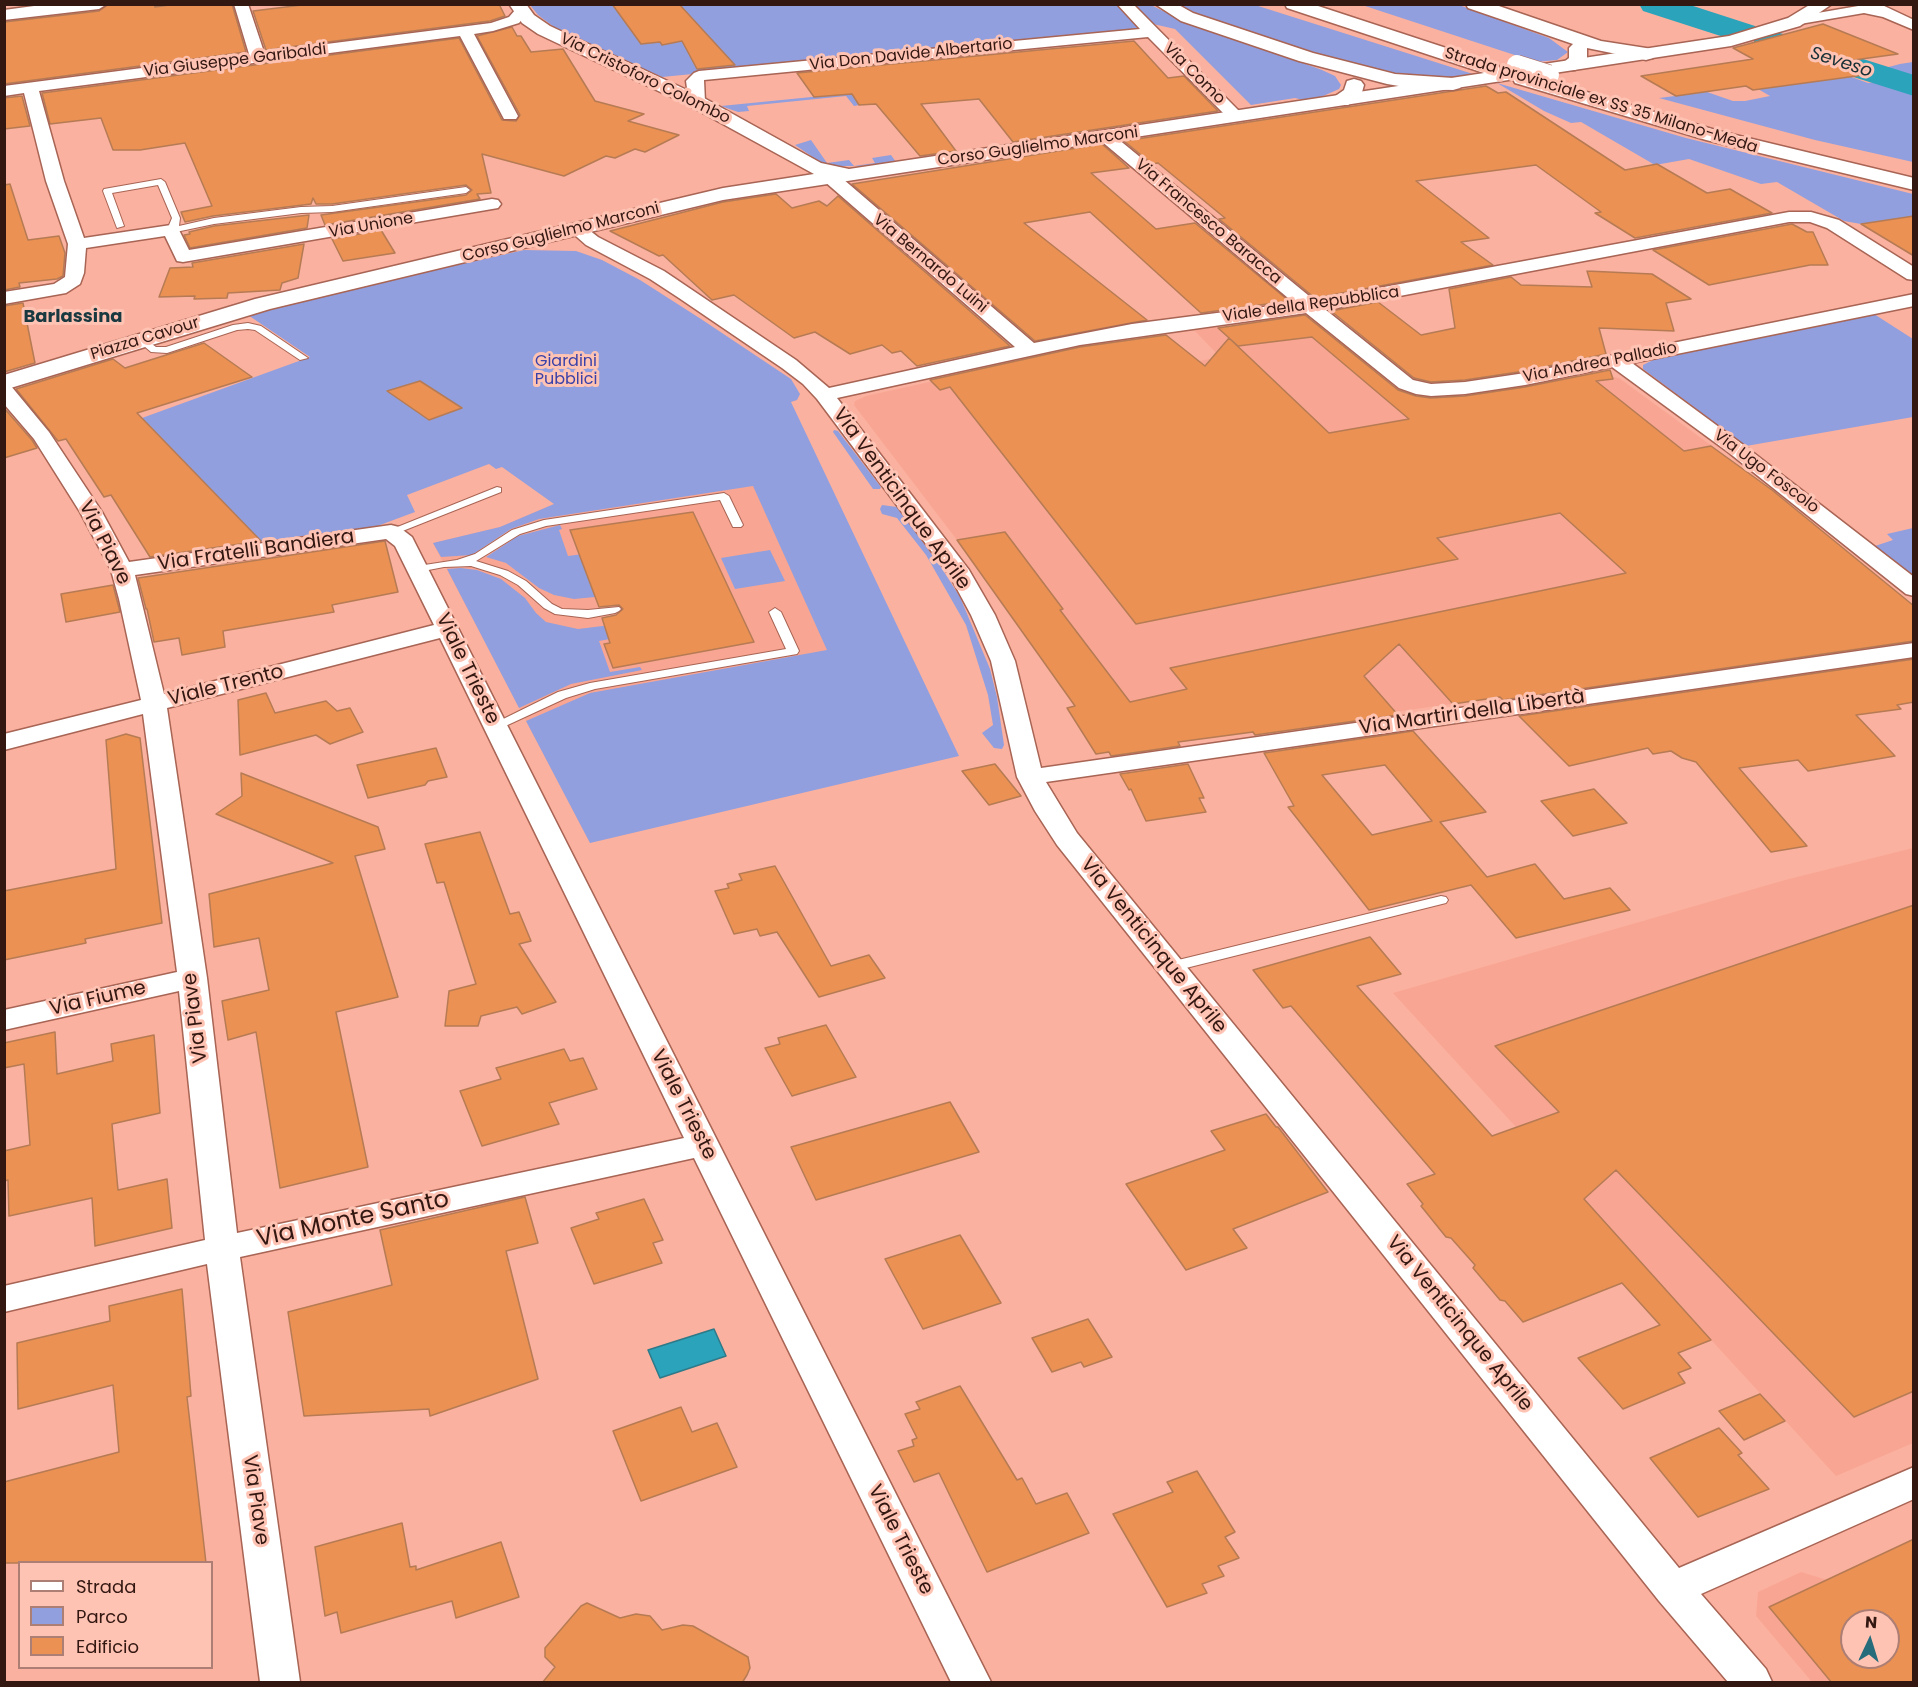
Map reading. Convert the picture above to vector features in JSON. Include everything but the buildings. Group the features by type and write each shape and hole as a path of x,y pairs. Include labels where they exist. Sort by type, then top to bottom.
{"main road":[{"path":"4,15 99,4"},
{"name":"Strada provinciale ex SS 35 Milano-Meda","path":"1331,4 1395,25 1519,72 1713,136 1914,184"},
{"path":"1344,4 1395,25"},
{"path":"1474,4 1550,32 1605,56"},
{"path":"1167,6 1306,57 1372,75 1418,83 1453,84"},
{"name":"Strada provinciale ex SS 35 Milano-Meda","path":"1285,6 1491,69 1549,75 1708,122 1914,172"},
{"name":"Corso Guglielmo Marconi","path":"263,304 696,200 812,177 859,173 1236,117 1347,93 1385,94 1568,66 1605,56 1646,54 1755,35 1800,20 1818,6"},
{"name":"Via Cristoforo Colombo","path":"519,8 544,30 698,102 783,157 791,175 812,177"},
{"path":"1550,32 1594,56 1605,56"},
{"path":"1568,66 1578,60 1578,48"},
{"path":"1306,57 1341,74 1347,93"},
{"path":"1372,75 1388,87 1385,94"},
{"path":"758,188 771,182 783,157"},
{"name":"Piazza Cavour","path":"16,379 263,304"}],"street":[{"path":"241,4 258,58"},
{"name":"Via Como","path":"1124,4 1236,117"},
{"path":"1868,4 1883,9 1914,26"},
{"name":"Via Giuseppe Garibaldi","path":"493,27 514,20 519,8"},
{"path":"1800,20 1854,10 1883,9"},
{"name":"Via Giuseppe Garibaldi","path":"4,91 493,27 544,30"},
{"path":"465,31 510,116"},
{"name":"Via Don Davide Albertario","path":"698,102 694,81 699,76 1151,32"},
{"path":"4,298 46,293 67,285 75,277 76,244 55,182 30,87"},
{"name":"Via Francesco Baracca","path":"1106,137 1311,307"},
{"name":"Via Bernardo Luini","path":"812,177 1030,350"},
{"name":"Via Unione","path":"171,230 183,256 492,204"},
{"name":"Viale della Repubblica","path":"824,395 1132,330 1311,307 1799,216 1820,218 1833,224 1914,275"},
{"path":"76,244 171,230"},
{"name":"Via Venticinque Aprile","path":"578,230 592,241 657,275 686,294 789,364 810,380 824,395 930,532 960,575 983,615 1003,661 1030,777 1048,812 1067,839 1673,1589 1752,1683"},
{"name":"Via Andrea Palladio","path":"1311,307 1406,384 1431,390 1465,388 1525,379 1914,300"},
{"name":"Via Ugo Foscolo","path":"1615,360 1753,462 1914,589"},
{"name":"Via Piave","path":"4,390 42,436 91,512 122,570 131,599 154,704 192,978 223,1248 280,1683"},
{"name":"Via Fratelli Bandiera","path":"122,570 391,532"},
{"name":"Viale Trieste","path":"391,532 404,542 418,569 971,1683"},
{"name":"Viale Trento","path":"4,742 448,629"},
{"name":"Via Martiri della Libertà","path":"1030,777 1914,650"},
{"name":"Via Fiume","path":"4,1020 192,978"},
{"name":"Via Monte Santo","path":"4,1299 223,1248 703,1145"},
{"path":"1673,1589 1914,1482"}],"lane":[{"path":"120,226 107,191 161,182 176,218 171,230"},
{"path":"171,230 214,220 332,208 466,190"},
{"path":"142,340 154,350 167,350 236,327 248,326 258,328 303,358"},
{"path":"391,532 497,490"},
{"path":"418,569 461,562 479,556 516,532 544,523 724,496 737,525"},
{"path":"461,562 486,566 504,573 522,583 548,606 559,612 588,614 615,609"},
{"path":"495,726 562,695 594,686 793,651 775,612"},
{"path":"1170,967 1441,900"}],"shaded area":[{"path":"1299,318 1314,321 1399,391 1436,398 1595,373 1619,378 1772,490 1572,687 1096,754 1067,708 1075,705 957,540 854,405 855,401 866,396 1056,354 1087,383 1220,357 1194,330"},
{"path":"764,472 851,674 590,843 433,543 500,527 608,481"},
{"path":"1913,848 1913,1443 1836,1476 1393,993 1785,880"},
{"path":"714,1329 726,1356 660,1378 648,1350"},
{"path":"1913,1539 1913,1682 1812,1682 1756,1616 1758,1592 1801,1572 1827,1580"}],"green space":[{"path":"1119,4 1143,30 662,77 562,33 538,15 530,5"},
{"path":"1131,5 1151,5 1171,15 1322,70 1335,76 1341,85 1339,89 1321,97 1303,100 1295,98 1251,105 1175,29 1153,24"},
{"path":"1176,5 1255,5 1473,74 1444,78 1412,77 1379,71 1301,49 1189,12"},
{"path":"1362,5 1459,5 1549,38 1568,52 1557,60 1536,62"},
{"path":"1913,62 1913,82 1877,70 1900,64"},
{"path":"1846,75 1868,83 1884,81 1913,90 1913,162 1815,140 1659,98 1707,92 1733,101 1745,101 1770,96 1758,89"},
{"path":"1497,83 1686,138 1913,194 1913,219 1910,217 1861,224 1844,221 1777,182 1761,184 1689,159 1655,165 1581,122 1571,123 1544,111"},
{"path":"852,93 859,105 854,106 846,96 747,106 749,111 738,112 721,106"},
{"path":"811,140 827,163 849,160 854,166 823,164 795,145"},
{"path":"891,155 896,162 860,166 854,166 875,163 872,158"},
{"name":"Giardini Pubblici","path":"524,250 576,251 602,260 640,280 791,379 800,394 797,400 791,402 959,756 590,843 526,721 590,693 827,650 753,486 539,519 511,529 472,555 441,557 433,543 500,527 554,504 502,467 496,469 489,464 407,495 415,512 372,528 261,541 142,418 310,357 245,313"},
{"path":"1874,314 1913,339 1913,417 1746,446 1643,369 1643,365 1653,360"},
{"path":"838,431 881,487 880,489 873,489 833,432"},
{"path":"882,505 897,507 960,597 990,669 997,697 1004,745 1002,749 994,748 982,733 993,725 988,695 966,625 926,555 897,518 882,514 880,509"},
{"path":"560,525 562,529 559,530 568,556 583,554 595,597 574,599 554,595 539,588 506,563 486,557 518,536"},
{"path":"1913,528 1913,575 1875,546 1893,540 1887,534"},
{"path":"770,550 785,581 735,589 721,558"},
{"path":"447,569 477,570 501,579 525,598 546,622 578,629 611,625 615,638 599,641 610,672 640,667 642,670 571,684 519,708"}],"waterway":[{"name":"Seveso","path":"1654,4 1744,33"},
{"name":"Seveso","path":"1769,40 1914,86"}],"district":[{"name":"Barlassina","path":"73,317"}]}
